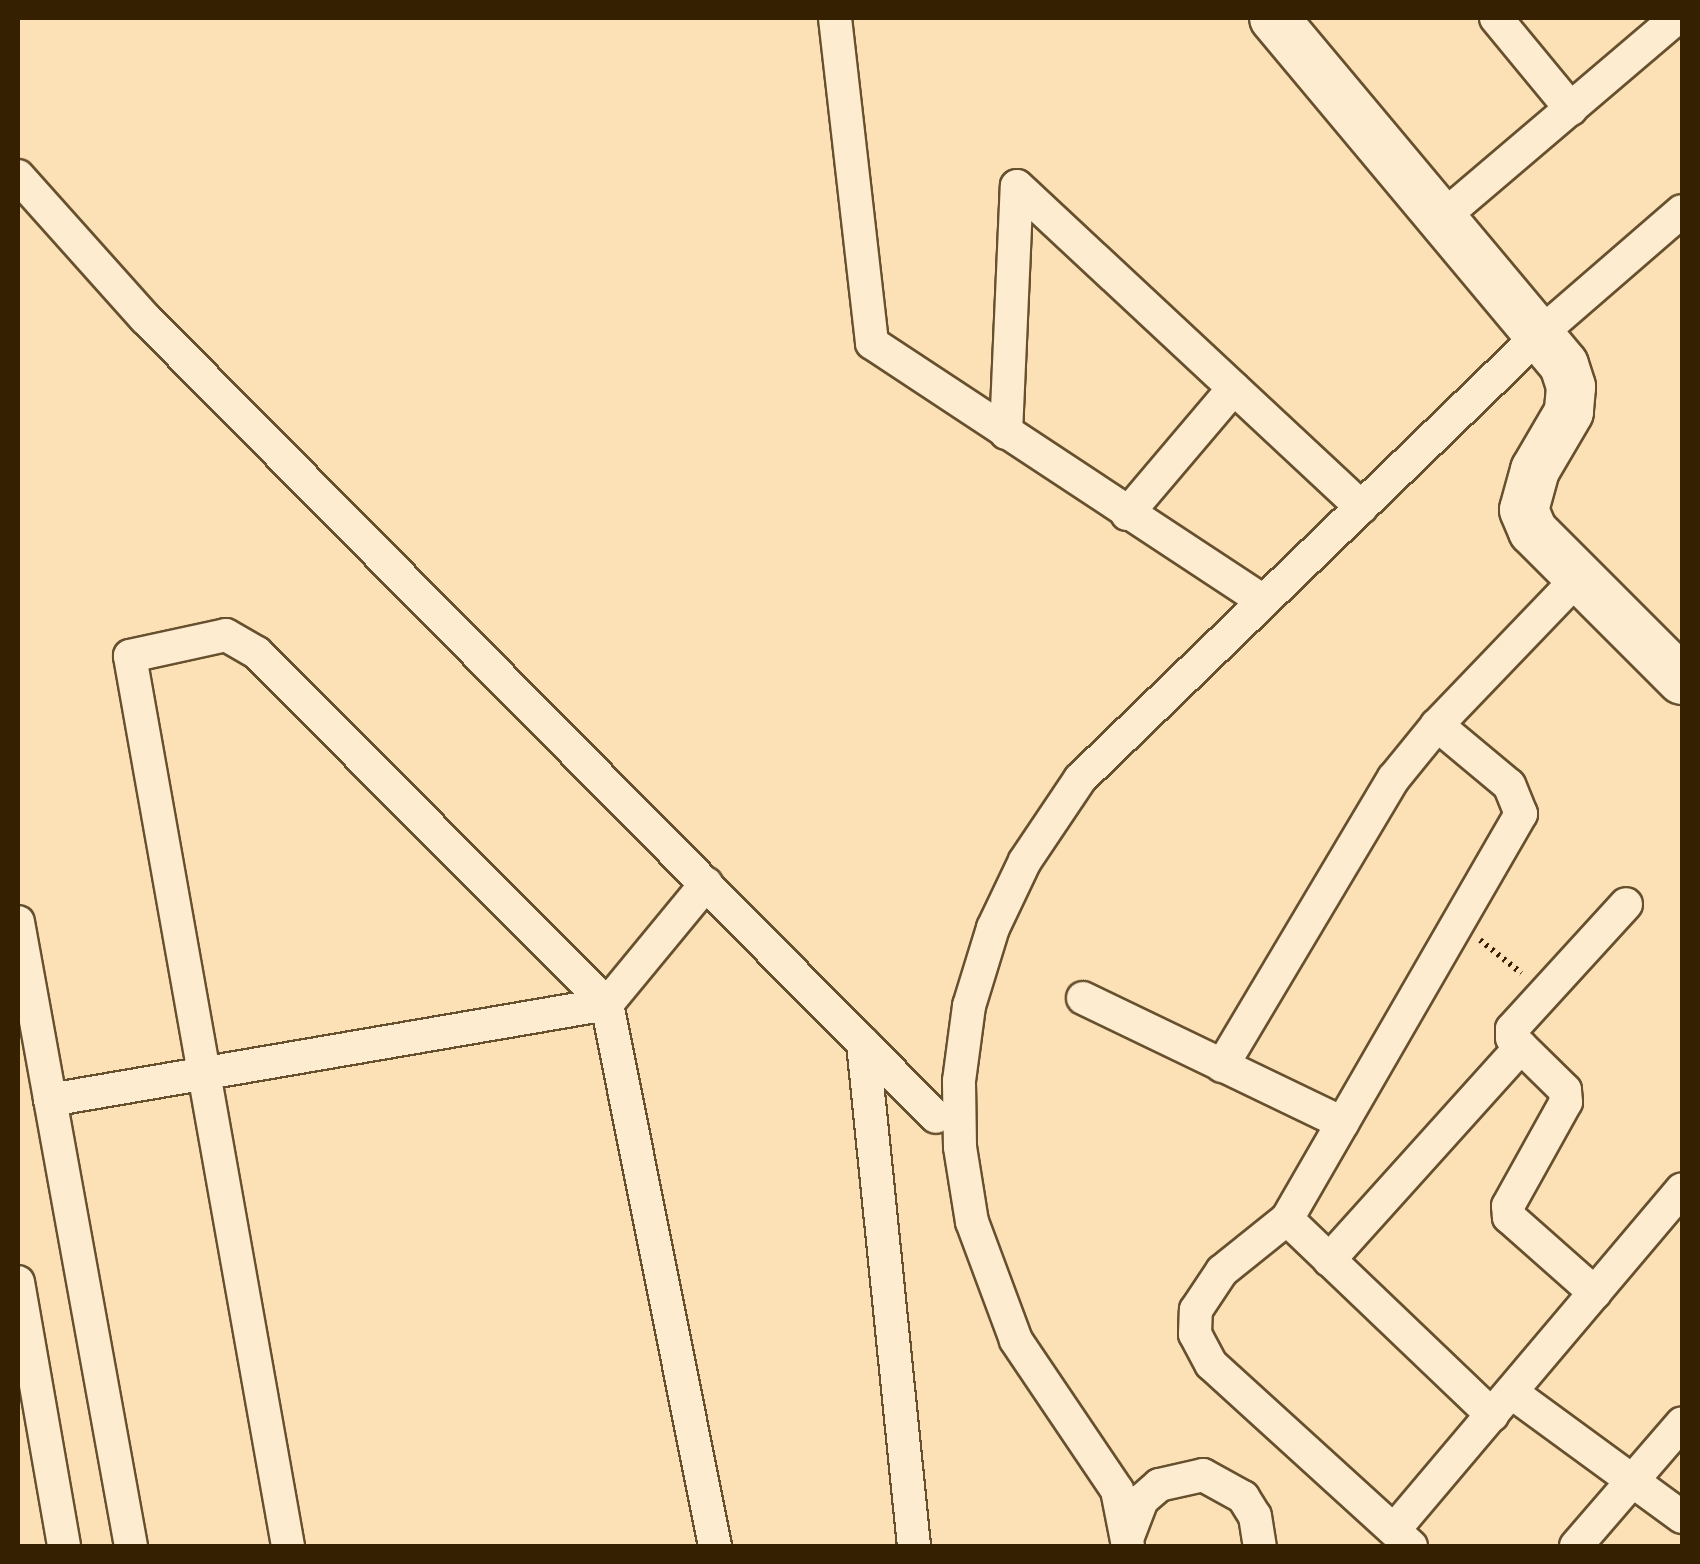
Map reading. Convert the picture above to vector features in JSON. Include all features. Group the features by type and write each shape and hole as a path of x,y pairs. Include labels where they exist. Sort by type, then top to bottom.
{"street":[{"path":"835,18 872,343 1264,601"},
{"path":"1496,18 1571,109"},
{"path":"1444,216 1677,18"},
{"path":"1282,20 1541,333 1572,387 1569,412 1535,470 1524,510 1533,531 1682,680"},
{"path":"18,176 145,318 936,1117"},
{"path":"1006,433 1017,186 1361,507"},
{"path":"1128,1543 1116,1490 1016,1340 972,1222 960,1147 958,1080 968,1006 992,928 1025,860 1080,779 1541,333 1682,212"},
{"path":"1127,514 1234,388"},
{"path":"1222,1066 1378,803 1437,725 1578,577"},
{"path":"288,1546 130,656 226,636 258,653 607,1004 715,1546"},
{"path":"1437,725 1510,785 1520,814 1287,1220 1205,1290 1195,1334 1211,1364 1402,1538 1501,1404 1682,1189"},
{"path":"50,1100 607,1004 706,884"},
{"path":"1595,1293 1509,1217 1508,1206 1566,1102 1565,1090 1521,1047 1512,1030 1626,904"},
{"path":"18,922 130,1546"},
{"path":"1084,998 1343,1124"},
{"path":"863,1043 914,1546"},
{"path":"1330,1260 1521,1047"},
{"path":"1287,1220 1501,1404 1632,1482 1682,1517"},
{"path":"18,1282 64,1546"},
{"path":"1576,1546 1682,1423"},
{"path":"1090,1450 1149,1478 1203,1475 1243,1496 1261,1544"},
{"path":"1128,1543 1142,1500 1180,1476"}],"path":[{"path":"1460,924 1545,992"}]}
